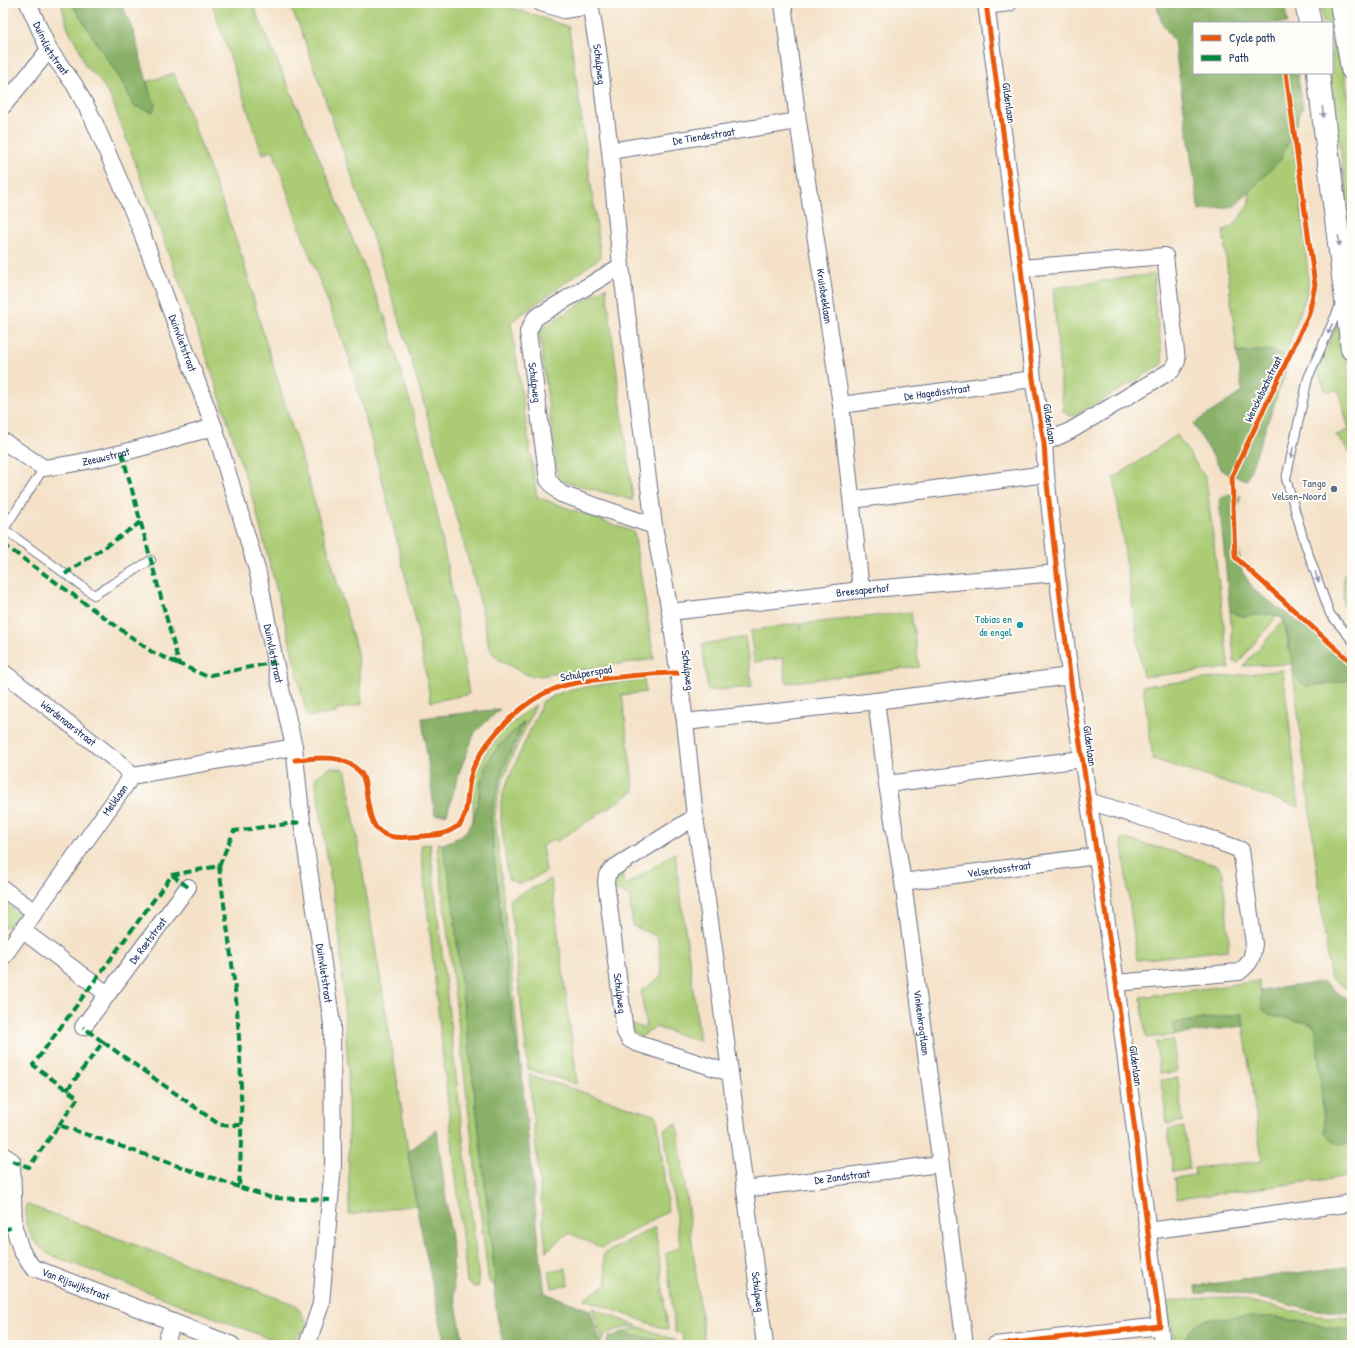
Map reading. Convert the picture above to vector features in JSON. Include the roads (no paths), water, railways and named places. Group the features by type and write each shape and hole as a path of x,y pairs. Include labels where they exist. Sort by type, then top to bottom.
{"street":[{"name":"Duinvlietstraat","path":"28,3 49,50 74,84 96,127 140,228 214,427 258,573 275,662 294,747 302,822 332,1024 333,1165 321,1304 307,1345"},
{"name":"Schulpweg","path":"541,3 564,10 591,5 610,151 621,266 654,526 670,612 685,722 695,817 716,963 765,1345"},
{"name":"Kruisbeeklaan","path":"783,3 798,121 840,405 852,500 861,590"},
{"name":"Gildenlaan","path":"1009,3 986,5 1021,268 1033,379 1044,443 1057,573 1070,676 1116,983 1162,1345"},
{"path":"1306,3 1310,22"},
{"path":"1341,3 1352,69"},
{"path":"3,106 49,50"},
{"path":"1318,74 1352,349"},
{"name":"De Tiendestraat","path":"610,151 798,121"},
{"name":"Gildenlaan","path":"1021,268 1164,256 1177,361 1172,370 1070,431 1044,443"},
{"name":"Schulpweg","path":"621,266 535,318 528,332 548,480 561,494 654,526"},
{"name":"De Hagedisstraat","path":"840,405 1033,379"},
{"name":"Zeeuwstraat","path":"44,468 64,466 122,453 214,427"},
{"path":"3,440 44,468"},
{"path":"852,500 1046,474"},
{"name":"Breesaperhof","path":"670,612 861,590 1057,573"},
{"name":"Wardenaarstraat","path":"3,672 122,765 132,776"},
{"path":"685,722 876,701 1070,676"},
{"name":"Vinkenkrogtlaan","path":"876,701 887,784 903,882 965,1345"},
{"name":"Melklaan","path":"6,948 22,930 132,776 294,747"},
{"path":"887,784 1082,759"},
{"path":"1088,802 1200,835 1241,850 1254,944 1253,955 1249,965 1239,972 1116,983"},
{"name":"Schulpweg","path":"695,817 612,869 607,875 606,882 625,1032 629,1039 636,1043 730,1073"},
{"name":"Velserbosstraat","path":"903,882 1096,856"},
{"name":"De Raetstraat","path":"83,1027 188,887"},
{"path":"3,889 35,912"},
{"path":"22,930 107,994"},
{"name":"Van Rijswijkstraat","path":"3,1155 12,1161 14,1227 21,1250 32,1267 232,1345"},
{"name":"De Zandstraat","path":"745,1189 940,1164"},
{"path":"1148,1231 1352,1203"},
{"path":"165,1345 173,1322"},
{"path":"995,1345 1160,1326"}],"lane":[{"path":"1345,293 1308,378 1286,479 1305,544 1330,614 1352,640"},
{"path":"44,468 4,529 94,595 151,560"}],"place":[{"name":"Tango Velsen-Noord","path":"1334,489"},
{"name":"Tobias en de engel","path":"1020,625"}]}
